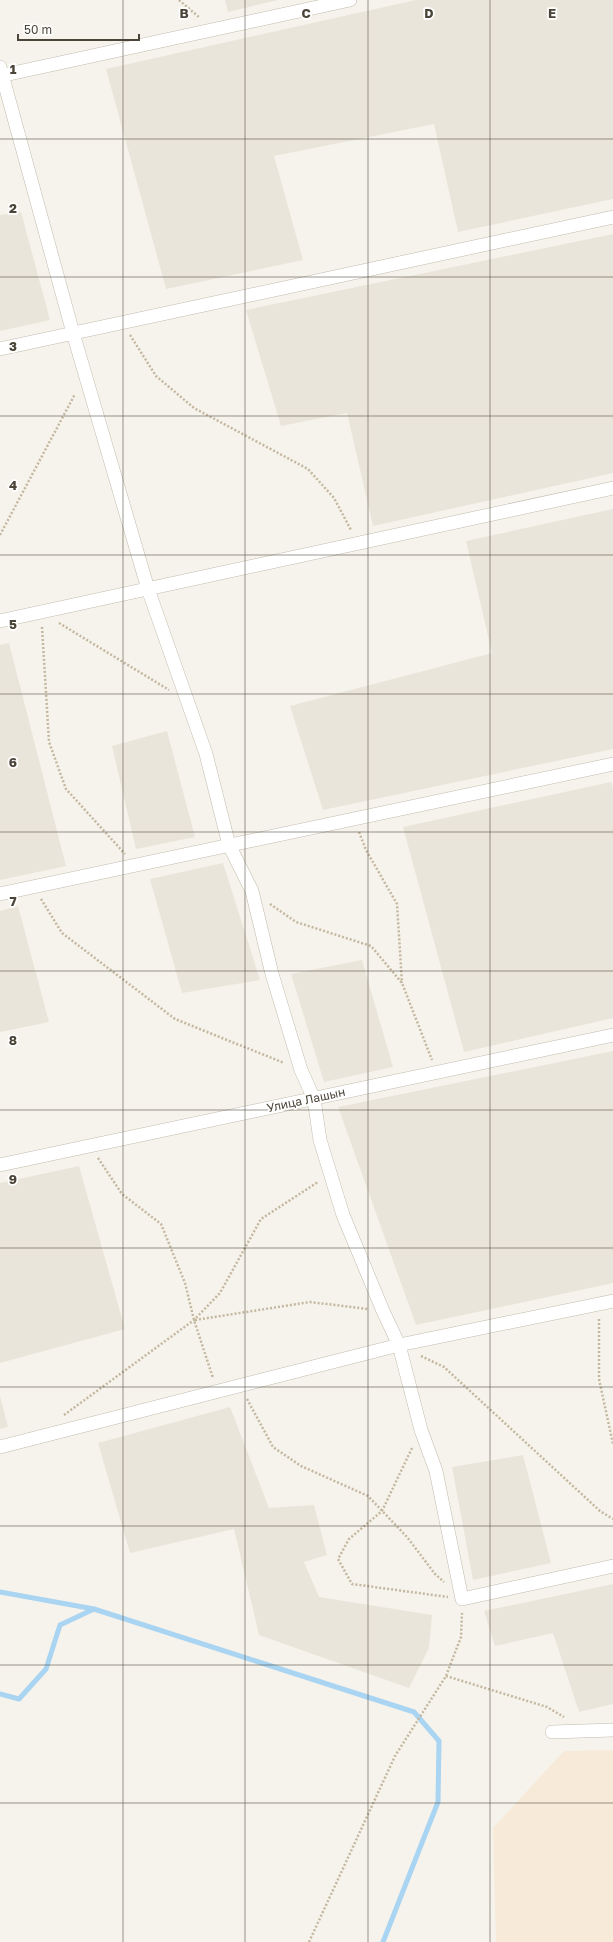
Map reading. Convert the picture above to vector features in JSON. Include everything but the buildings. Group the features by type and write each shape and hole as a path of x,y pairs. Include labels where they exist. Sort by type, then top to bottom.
{"street":[{"path":"350,0 214,30 1,73 73,333 87,374 148,589 206,754 229,845 252,891 272,974 301,1070 314,1098 320,1140 342,1215 399,1345 421,1430 436,1472 462,1599 613,1566"},
{"path":"0,349 613,217"},
{"path":"0,621 613,488"},
{"path":"0,894 613,764"},
{"name":"Улица Лашын","path":"0,1165 613,1035"},
{"path":"0,1447 218,1393 399,1345 613,1301"},
{"path":"552,1732 613,1730"}],"path":[{"path":"179,0 214,30"},
{"path":"122,322 156,376 194,408 308,468 334,498 358,544"},
{"path":"0,535 87,374"},
{"path":"41,612 111,657 187,701"},
{"path":"41,612 49,742 66,789 135,866"},
{"path":"354,819 366,850 397,904 402,983 437,1072"},
{"path":"33,887 62,933 175,1020 301,1070"},
{"path":"252,891 296,922 371,946 402,983"},
{"path":"90,1146 122,1194 161,1224 185,1283 194,1320 218,1393"},
{"path":"62,1417 194,1320 220,1294 261,1220 330,1174"},
{"path":"194,1320 310,1302 383,1311"},
{"path":"599,1304 599,1379 613,1444"},
{"path":"399,1345 444,1367 600,1511 613,1519"},
{"path":"241,1387 273,1448 301,1466 368,1496 406,1537 435,1574 462,1599 461,1637 446,1676 395,1756 309,1942"},
{"path":"421,1430 398,1474 382,1511 349,1539 338,1559 352,1584 462,1599"},
{"path":"446,1676 547,1707 567,1719"}],"shaded area":[{"path":"225,0 278,0 228,12"},
{"path":"416,0 613,0 613,199 458,232 434,124 274,156 303,260 166,289 106,69"},
{"path":"21,212 50,320 0,331 0,215"},
{"path":"613,234 613,473 373,526 347,413 281,426 246,310"},
{"path":"613,509 613,749 323,810 290,706 492,653 466,541"},
{"path":"9,643 66,866 0,880 0,645"},
{"path":"167,731 195,837 136,849 112,746"},
{"path":"611,782 613,788 613,1018 464,1052 403,827"},
{"path":"223,863 260,980 182,993 150,879"},
{"path":"18,906 49,1022 0,1032 0,911"},
{"path":"362,960 393,1067 324,1082 291,974"},
{"path":"613,1051 613,1283 416,1325 338,1107"},
{"path":"79,1166 125,1329 0,1363 0,1183"},
{"path":"0,1396 8,1427 0,1429"},
{"path":"230,1407 269,1508 314,1505 327,1555 304,1562 319,1597 432,1615 429,1648 409,1688 259,1635 234,1529 130,1553 98,1443"},
{"path":"523,1455 551,1563 473,1580 452,1467"},
{"path":"613,1584 613,1704 579,1712 553,1633 495,1646 484,1611"},
{"path":"613,1750 613,1942 496,1942 493,1828 564,1751"}],"waterway":[{"path":"0,1592 94,1609 414,1712 439,1741 438,1802 383,1942"},
{"path":"0,1694 19,1699 46,1669 60,1625 94,1609"}]}
